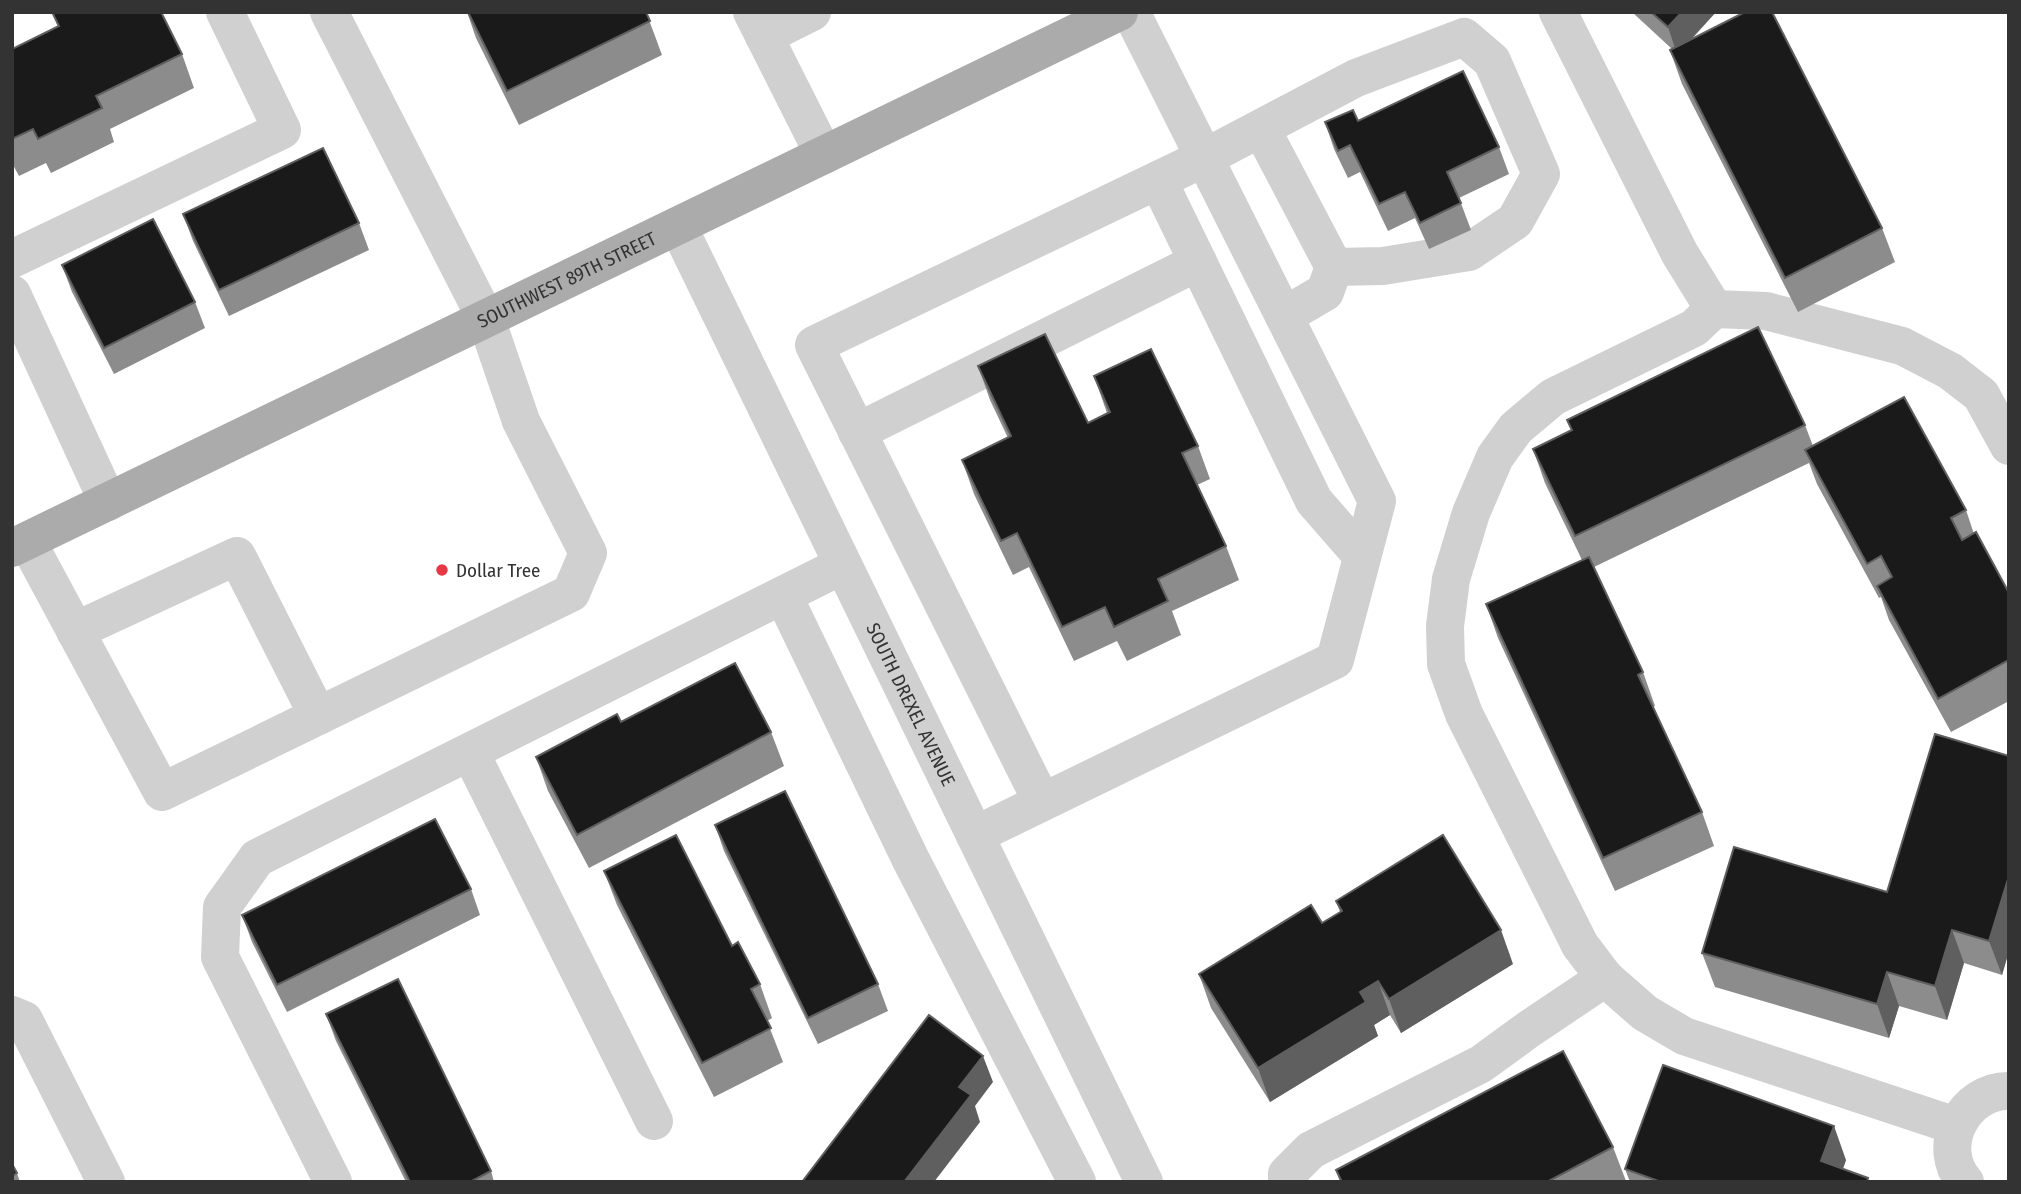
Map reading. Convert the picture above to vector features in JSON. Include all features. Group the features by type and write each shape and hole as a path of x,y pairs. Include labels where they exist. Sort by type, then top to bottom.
{"main road":[{"name":"SOUTHWEST 89TH STREET","path":"20,545 1119,12"}],"street":[{"path":"12,259 282,130 225,12"},
{"path":"20,545 75,631 162,792 571,593 588,553 521,421 486,319 329,12"},
{"path":"812,12 758,24 824,155"},
{"path":"975,835 1335,660 1377,501 1131,12"},
{"path":"1558,12 1680,254 1714,309"},
{"path":"1042,802 814,345 1204,158 1356,79 1464,37 1492,61 1542,174 1515,221 1469,252 1383,266 1334,267"},
{"path":"1261,128 1334,267 1325,292 1284,316"},
{"path":"1158,180 1314,501 1362,556"},
{"name":"SOUTH DREXEL AVENUE","path":"678,226 1144,1182"},
{"path":"857,432 1198,262"},
{"path":"12,294 108,502"},
{"path":"1956,1126 1684,1036 1645,1013 1605,978 1580,945 1464,714 1446,664 1445,626 1451,579 1471,513 1495,457 1516,428 1553,397 1694,328 1714,309 1766,311 1902,346 1950,371 1981,395 2009,446"},
{"path":"75,631 237,555 318,716"},
{"path":"332,1182 220,957 222,906 257,858 843,565"},
{"path":"783,595 911,860 1071,1179 1115,1122"},
{"path":"470,752 654,1121"},
{"path":"1287,1182 1287,1174 1311,1150 1481,1064 1605,978"},
{"path":"12,1015 24,1020 106,1182"},
{"path":"1965,1182 1954,1160 1952,1143 1956,1126 1966,1109 1982,1097 2009,1091"}],"building":[{"path":"161,12 182,54 96,96 102,108 38,139 33,129 12,139 12,49 59,26 53,14"},
{"path":"468,12 646,12 650,21 507,91"},
{"path":"1651,12 1682,12 1668,27"},
{"path":"1745,12 1772,12 1882,228 1785,278 1670,50"},
{"path":"1463,71 1499,147 1447,172 1461,203 1420,223 1405,192 1379,204 1350,145 1338,151 1325,122 1353,110 1358,121"},
{"path":"323,148 359,223 219,290 183,214"},
{"path":"153,219 195,302 104,348 62,265"},
{"path":"1758,327 1805,425 1575,536 1533,449 1572,430 1567,420"},
{"path":"1045,334 1088,423 1110,412 1094,376 1151,349 1198,446 1182,453 1226,546 1158,579 1168,601 1114,627 1105,607 1062,627 1017,533 1001,541 962,460 1011,436 978,366"},
{"path":"1904,397 1966,510 1951,518 1962,540 1976,532 2009,593 2009,660 1938,699 1877,586 1892,577 1881,556 1867,564 1805,450"},
{"path":"1589,557 1643,672 1638,675 1702,812 1603,858 1486,604"},
{"path":"735,663 771,732 577,835 536,757 617,714 621,722"},
{"path":"1935,734 2009,756 2009,876 1989,941 1952,930 1935,986 1887,972 1877,1004 1702,953 1734,847 1887,892"},
{"path":"785,791 878,984 808,1018 715,825"},
{"path":"435,819 471,889 277,985 242,915"},
{"path":"676,835 732,946 738,942 760,984 751,989 771,1028 702,1063 604,871"},
{"path":"1443,835 1501,930 1389,999 1378,981 1360,992 1366,1002 1258,1068 1199,974 1311,905 1322,923 1342,911 1336,901"},
{"path":"398,979 491,1171 470,1182 410,1182 326,1014"},
{"path":"929,1015 983,1056 959,1087 971,1095 904,1182 802,1182"},
{"path":"1563,1051 1613,1147 1547,1182 1342,1182 1336,1170"},
{"path":"1663,1065 1834,1126 1821,1161 1868,1178 1867,1182 1661,1182 1625,1169"}],"place":[{"name":"Dollar Tree","path":"442,570"}]}
